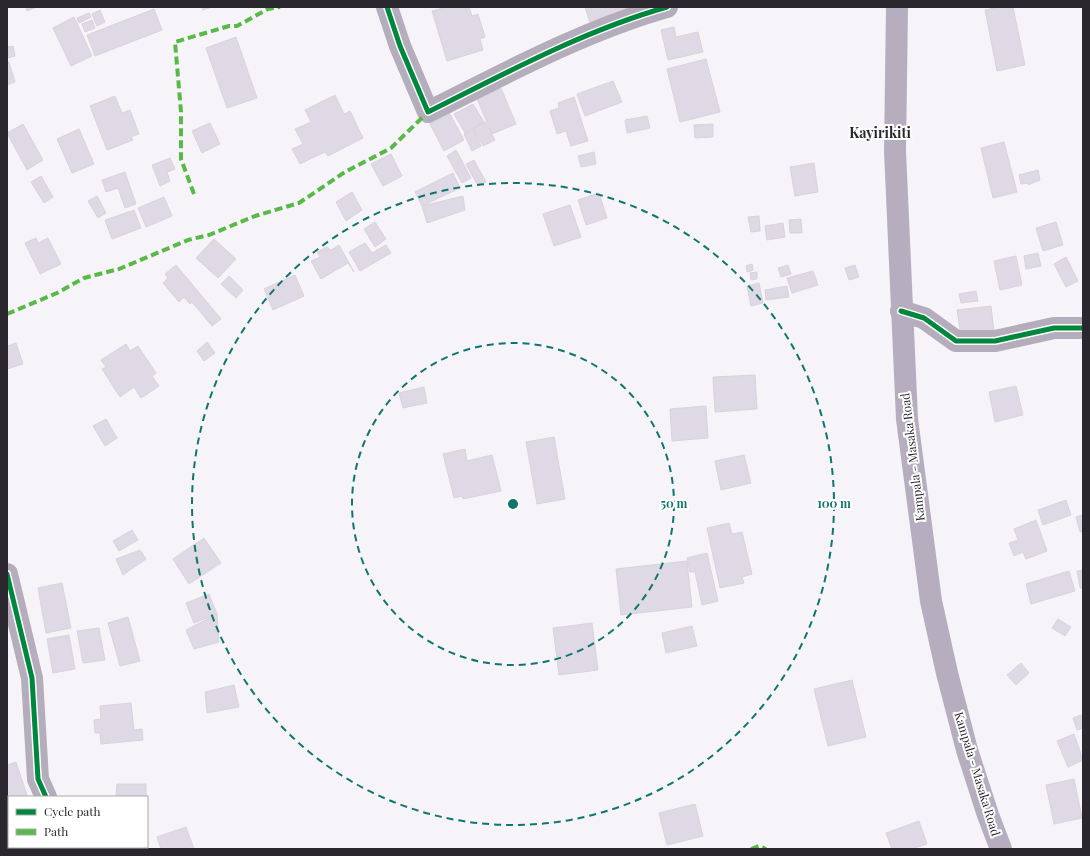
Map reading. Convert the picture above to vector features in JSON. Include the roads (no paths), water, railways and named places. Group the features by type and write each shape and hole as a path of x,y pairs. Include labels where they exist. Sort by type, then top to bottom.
{"main road":[{"name":"Kampala - Masaka Road","path":"897,7 895,151 907,419 932,601 947,673 967,750 1000,849"}],"street":[{"path":"387,7 400,46 428,112 593,32 626,19 667,7"},
{"path":"901,311 924,318 956,341 995,341 1054,328 1083,328"},
{"path":"7,574 32,678 38,779 46,796"}],"district":[{"name":"Kayirikiti","path":"880,133"}]}
